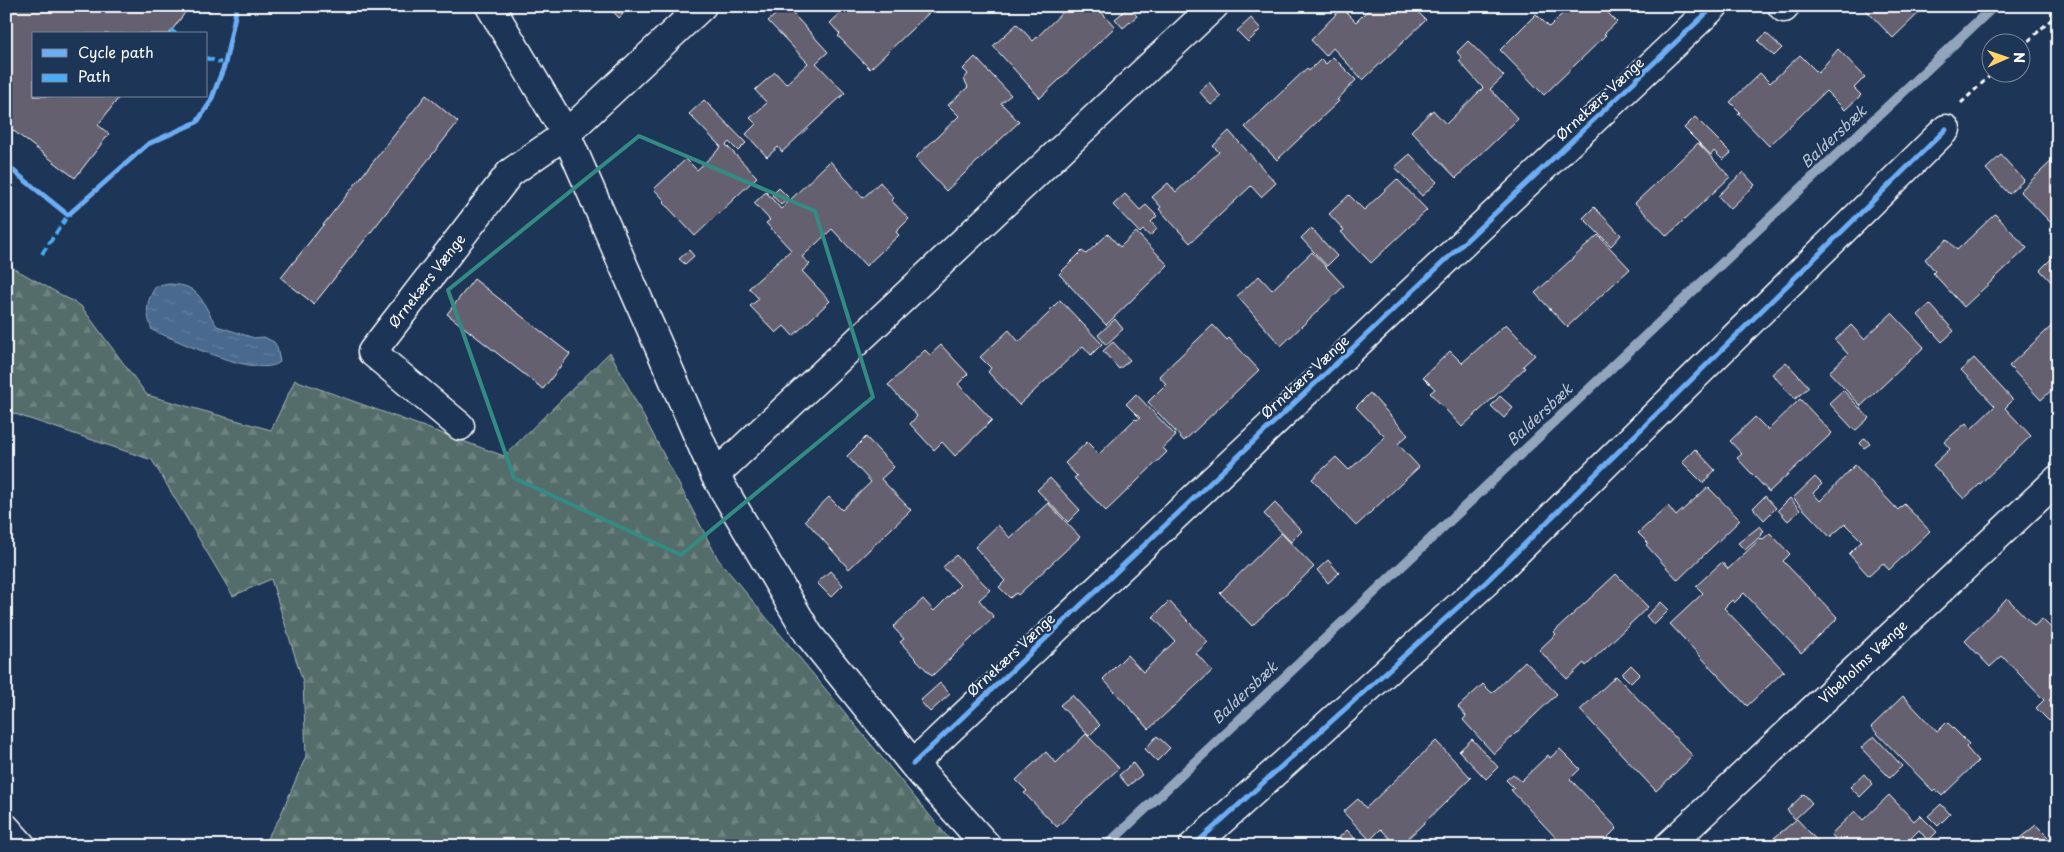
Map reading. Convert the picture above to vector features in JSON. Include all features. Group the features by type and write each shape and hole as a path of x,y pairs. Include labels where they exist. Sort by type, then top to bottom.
{"street":[{"path":"490,6 566,134 715,475 809,635 913,764 987,846"},
{"name":"Ørnekærs Vænge","path":"460,426 372,352 510,173 566,134 702,6"},
{"path":"715,475 1214,6"},
{"name":"Ørnekærs Vænge","path":"913,764 1714,6"},
{"path":"1193,846 1487,581 1946,129"},
{"name":"Vibeholms Vænge","path":"1668,846 2058,479"},
{"path":"6,828 22,846"}],"path":[{"path":"2032,38 2058,13"},
{"path":"1946,129 1953,111 1983,82"}],"highlighted area":[{"path":"639,136 815,211 873,397 681,555 514,478 448,290"}],"green space":[{"path":"6,264 81,306 147,395 271,430 295,380 504,456 610,352 718,559 955,846 262,846 279,819 306,756 303,682 271,579 233,596 152,460 12,413 6,422"}],"water":[{"path":"181,285 195,292 204,303 217,326 254,338 264,337 274,342 280,362 270,366 255,366 237,362 198,349 152,330 148,303 156,286"}],"building":[{"path":"6,6 190,6 170,32 32,32 32,98 118,98 98,125 109,134 75,178 6,125"},
{"path":"202,6 213,6 209,12"},
{"path":"608,6 631,6 619,18"},
{"path":"786,6 828,52 816,63 845,93 782,152 778,147 767,157 746,134 756,124 750,118 767,103 755,90 775,72 786,84 808,63 768,21"},
{"path":"848,6 929,6 932,10 870,69 838,36 840,34 830,23"},
{"path":"1069,6 1096,6 1115,27 1040,98 993,46 1017,24 1033,41"},
{"path":"1372,6 1412,6 1426,20 1363,80 1333,48 1326,56 1311,40 1342,8 1356,22"},
{"path":"1570,6 1601,6 1617,22 1544,95 1500,50 1536,14 1549,27"},
{"path":"1862,6 1926,6 1893,38"},
{"path":"1129,7 1137,16 1123,28 1115,19"},
{"path":"1251,18 1261,29 1248,42 1237,31"},
{"path":"1766,33 1782,48 1774,56 1758,41"},
{"path":"1468,41 1504,76 1490,89 1518,119 1456,178 1411,131 1433,110 1446,124 1483,88 1459,61 1462,58 1457,52"},
{"path":"1838,49 1865,77 1854,88 1861,95 1845,110 1826,91 1769,146 1738,114 1740,112 1730,102 1760,73 1770,83 1800,55 1818,73"},
{"path":"975,57 1011,95 1001,103 1019,122 946,191 915,158 959,116 948,105 968,87 964,79 968,74 963,69"},
{"path":"1333,57 1356,80 1337,100 1339,101 1277,160 1245,127 1307,68 1309,71 1321,59 1326,64"},
{"path":"1209,82 1221,97 1211,105 1199,91"},
{"path":"426,95 458,122 314,304 281,278"},
{"path":"704,100 746,143 738,151 729,142 726,145 757,177 695,236 663,202 665,201 654,189 686,159 697,170 721,147 689,114"},
{"path":"1695,117 1731,153 1723,160 1714,151 1711,155 1684,128"},
{"path":"1229,131 1276,183 1261,197 1251,186 1190,243 1159,209 1161,207 1152,197 1168,183 1176,192 1219,152 1213,146"},
{"path":"1698,143 1730,177 1667,236 1635,203"},
{"path":"1410,154 1437,182 1422,196 1395,167"},
{"path":"2001,155 2024,180 2009,194 1986,169"},
{"path":"2058,155 2058,219 2052,224 2020,191"},
{"path":"830,161 863,198 880,182 894,198 891,200 909,219 896,232 899,235 866,266 832,229 802,257 810,264 802,271 830,301 793,336 784,326 776,333 750,306 759,299 749,288 791,250 766,223 770,220 754,203 766,192 781,209"},
{"path":"1743,172 1755,185 1730,209 1718,196"},
{"path":"1397,179 1427,210 1371,263 1341,232 1344,230 1329,214 1349,195 1364,210"},
{"path":"779,188 789,198 781,205 772,195"},
{"path":"1125,194 1140,210 1146,205 1157,216 1151,222 1157,229 1150,236 1143,230 1140,233 1113,205"},
{"path":"1594,207 1621,235 1611,246 1583,218"},
{"path":"1995,214 2027,248 1964,307 1933,273 1935,271 1925,259 1947,239 1957,250"},
{"path":"1311,228 1337,256 1327,266 1301,238"},
{"path":"1136,232 1168,265 1106,325 1059,274 1082,251 1086,254 1108,234 1120,247"},
{"path":"1598,235 1630,269 1567,327 1535,293"},
{"path":"689,250 694,256 685,264 679,259"},
{"path":"1312,252 1344,286 1281,346 1237,296 1259,276 1272,290"},
{"path":"2051,259 2058,266 2058,289 2040,270"},
{"path":"474,279 570,354 543,389 447,314"},
{"path":"1060,300 1102,344 1091,355 1083,346 1019,405 988,372 991,368 980,357 1009,330 1019,342"},
{"path":"1930,304 1954,331 1942,342 1918,315"},
{"path":"1892,313 1924,347 1861,406 1829,372 1848,354 1835,340 1851,325 1864,339"},
{"path":"1115,319 1123,329 1106,345 1098,335"},
{"path":"2058,320 2058,384 2041,400 2009,366"},
{"path":"1506,324 1535,355 1523,366 1525,368 1462,427 1430,393 1435,389 1423,377 1450,351 1462,363"},
{"path":"1213,325 1227,340 1229,338 1259,370 1184,441 1148,402 1166,384 1159,376"},
{"path":"1113,342 1130,360 1119,369 1103,351"},
{"path":"941,345 968,374 958,384 992,420 955,456 942,442 934,450 910,424 917,416 888,385 925,350 930,355"},
{"path":"1974,358 2013,400 2005,408 2031,436 1964,499 1933,465 1950,449 1944,442 1966,423 1971,429 1995,406 1961,370"},
{"path":"1786,362 1809,387 1795,399 1772,374"},
{"path":"1843,390 1869,418 1855,431 1829,403"},
{"path":"1370,393 1408,435 1398,444 1419,467 1356,526 1312,479 1336,457 1349,470 1385,437 1356,407"},
{"path":"1136,394 1176,436 1163,448 1167,452 1106,511 1074,478 1077,476 1065,463 1087,442 1099,454 1135,419 1140,418 1126,404"},
{"path":"1500,396 1513,408 1504,418 1491,406"},
{"path":"1800,399 1832,433 1769,492 1737,458 1742,454 1730,441 1755,417 1768,430"},
{"path":"866,437 894,467 881,479 911,510 849,569 805,520 829,497 842,510 871,482 847,456"},
{"path":"1865,438 1870,444 1864,448 1860,443"},
{"path":"1695,449 1715,470 1703,483 1682,462"},
{"path":"1855,465 1898,510 1904,504 1930,531 1889,570 1883,563 1869,576 1849,554 1862,541 1845,524 1830,537 1793,498 1815,477 1822,484 1813,493 1820,501"},
{"path":"1050,478 1080,510 1068,522 1037,490"},
{"path":"1708,487 1740,520 1678,580 1646,545 1648,543 1638,533 1668,506 1676,516"},
{"path":"1765,496 1776,508 1764,520 1753,508"},
{"path":"1790,498 1800,510 1788,521 1778,510"},
{"path":"1048,503 1080,537 1018,595 1016,593 1010,598 999,587 1005,581 975,547 998,525 1010,538"},
{"path":"1275,503 1302,531 1291,542 1264,514"},
{"path":"1760,526 1764,531 1761,533 1762,535 1745,550 1738,543"},
{"path":"1281,533 1314,567 1252,626 1220,593"},
{"path":"1770,533 1790,554 1783,561 1838,618 1801,653 1744,593 1734,603 1732,600 1724,608 1784,671 1747,706 1670,624 1703,593 1696,586 1722,562 1728,569 1761,538 1763,539"},
{"path":"956,555 990,590 979,600 994,617 932,676 900,642 904,639 893,627 923,599 934,611 960,585 943,567"},
{"path":"1328,560 1339,573 1328,583 1317,570"},
{"path":"830,571 843,585 831,597 817,583"},
{"path":"1616,574 1648,607 1586,666 1584,663 1567,679 1539,650 1556,634 1554,632"},
{"path":"2007,598 2034,626 2042,619 2058,635 2058,691 2049,700 2058,709 2058,712 2049,721 2036,708 2044,700 2002,656 1990,667 1965,641"},
{"path":"1169,601 1208,642 1196,653 1212,671 1149,729 1103,679 1127,655 1143,672 1175,641 1153,617"},
{"path":"1661,602 1669,610 1654,625 1646,616"},
{"path":"1525,661 1557,694 1494,754 1463,720 1466,716 1458,707 1483,684 1492,693"},
{"path":"1631,665 1640,674 1631,683 1622,674"},
{"path":"1616,676 1693,756 1656,791 1580,710"},
{"path":"940,683 950,694 930,712 920,701"},
{"path":"1072,695 1100,725 1089,736 1060,705"},
{"path":"1903,696 1937,732 1947,722 1969,744 1966,747 1978,761 1942,796 1935,789 1933,791 1871,727"},
{"path":"1086,734 1119,768 1057,827 1024,793 1027,791 1016,780 1046,752 1056,763"},
{"path":"1157,736 1170,748 1157,761 1145,749"},
{"path":"1874,736 1902,766 1890,778 1861,748"},
{"path":"1472,739 1498,767 1486,779 1459,751"},
{"path":"1436,741 1471,778 1400,846 1397,846 1381,829 1370,840 1343,812 1358,799 1366,808"},
{"path":"1560,749 1580,769 1570,779 1617,828 1599,846 1552,846 1558,840 1511,790 1514,788 1506,780 1513,774 1521,781 1548,755 1550,758"},
{"path":"1133,763 1142,775 1128,786 1119,775"},
{"path":"1864,774 1873,784 1860,797 1850,787"},
{"path":"1804,794 1812,803 1795,819 1787,810"},
{"path":"1889,795 1914,821 1920,815 1937,832 1928,841 1919,830 1903,846 1836,846 1839,843 1831,834 1855,811 1863,820"},
{"path":"1941,804 1950,814 1938,826 1928,816"},
{"path":"1797,819 1822,846 1772,846 1769,842"},
{"path":"2036,825 2050,839 2058,832 2058,846 2010,846"},
{"path":"1347,830 1362,846 1330,846"}],"waterway":[{"name":"Baldersbæk","path":"1106,846 1994,6"}],"marked path":[{"path":"2052,6 2058,13"},
{"path":"208,59 225,64"},
{"path":"42,254 68,215"}],"cycle path":[{"path":"6,165 68,215 148,144 197,122 210,103 225,64 237,6"},
{"path":"913,764 1714,6"},
{"path":"1193,846 1487,581 1946,129"}]}
